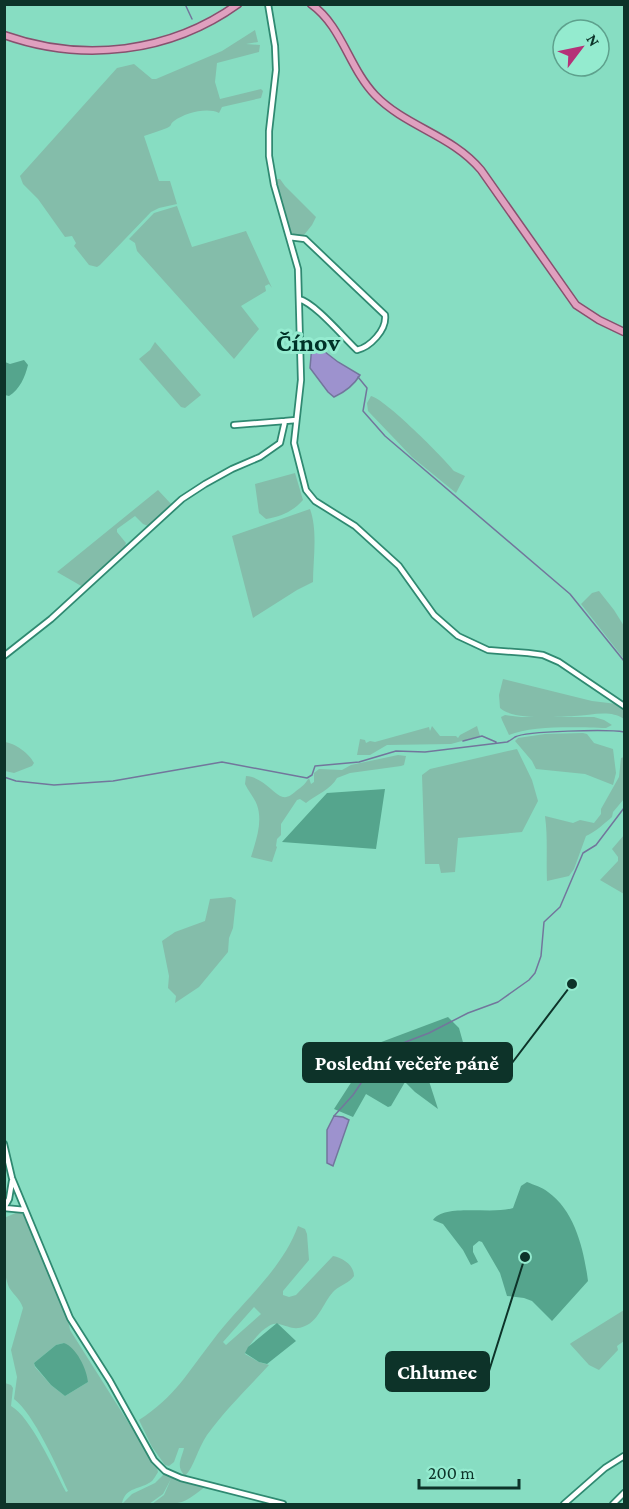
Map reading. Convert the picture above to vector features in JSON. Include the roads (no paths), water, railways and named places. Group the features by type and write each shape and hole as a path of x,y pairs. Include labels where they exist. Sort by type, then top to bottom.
{"main road":[{"path":"4,35 33,44 72,50 108,51 160,42 186,33 210,22 238,4"},
{"path":"311,5 330,24 358,73 375,95 403,118 448,141 467,155 481,170 576,304 599,320 624,332"}],"street":[{"path":"4,656 51,619 182,499 205,484 287,443 296,420 301,380 300,299 298,269 274,185 268,145 276,64 268,4"},
{"path":"289,237 305,239 385,315 386,322 368,345 357,350 317,311 300,299"},
{"path":"234,426 296,420"},
{"path":"285,421 287,443 309,495 356,526 399,566 434,615 449,630 468,642 488,650 543,655 559,662 624,706"},
{"path":"4,1144 12,1178 70,1318 110,1381 154,1460 165,1471 181,1478 283,1504"},
{"path":"12,1178 9,1199 4,1208 25,1210"},
{"path":"564,1504 594,1476 624,1456"},
{"path":"613,1504 624,1493"}],"waterway":[{"path":"185,4 192,19"},
{"path":"358,377 367,388 363,411 385,436 570,594 624,661"},
{"path":"4,777 16,781 54,785 113,781 222,762 307,778 312,775 315,766 359,762 396,751 425,752 507,742 515,737 535,733 624,732"},
{"path":"463,741 482,736 496,742"},
{"path":"334,1116 353,1095 376,1061 390,1048 498,1002 529,980 535,973 541,956 544,922 560,907 583,853 596,845 624,808"}],"place":[{"name":"Poslední večeře páně","path":"572,984"},
{"name":"Chlumec","path":"525,1257"}],"district":[{"name":"Čínov","path":"308,342"}]}
